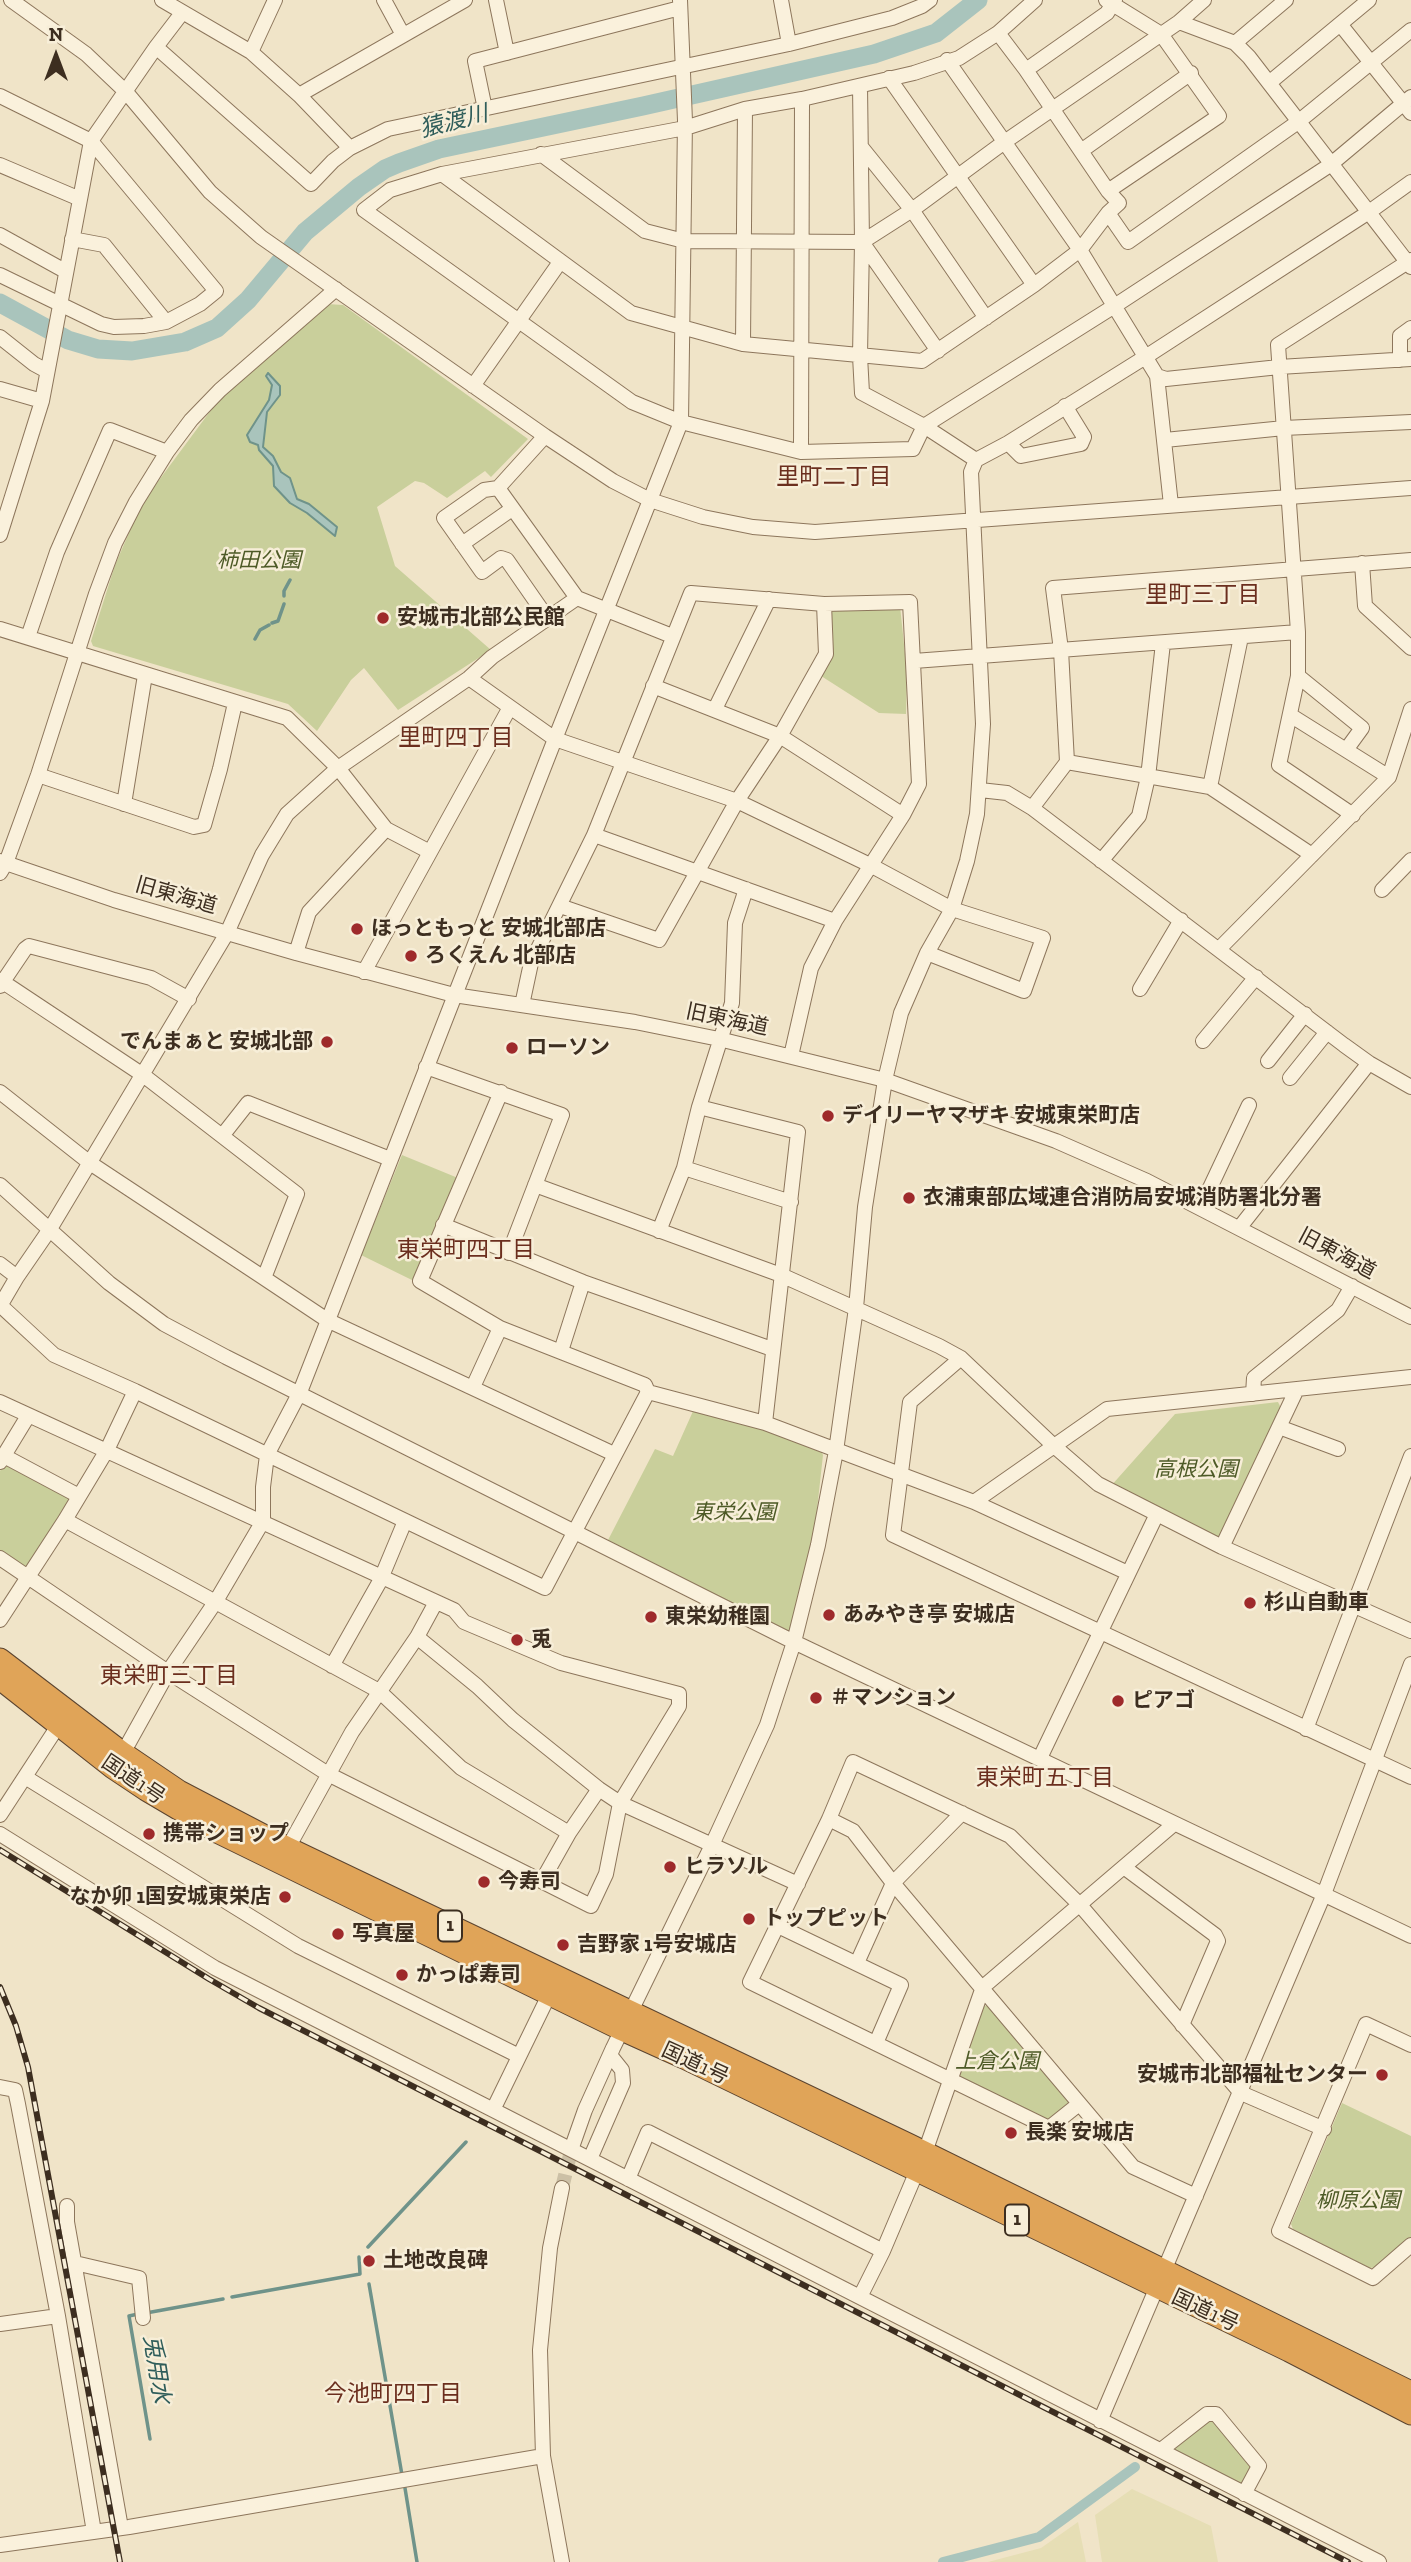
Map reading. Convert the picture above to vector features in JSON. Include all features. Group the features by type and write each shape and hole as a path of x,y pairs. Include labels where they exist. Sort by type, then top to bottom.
{"highway":[{"name":"国道1号","path":"0,1659 123,1753 283,1856 549,1994 626,2022"},
{"name":"国道1号","path":"0,1679 58,1726 146,1790 219,1833 283,1856 626,2022 696,2064 921,2162 1159,2279 1411,2392"},
{"name":"国道1号","path":"1159,2279 1411,2414"}],"street":[{"path":"11,0 86,54 126,92 210,192 261,237 545,436 613,481 650,500 704,517 753,527 815,532 1411,488"},
{"path":"162,0 251,52 299,95 350,148"},
{"path":"251,52 275,0"},
{"path":"384,0 403,35"},
{"path":"299,95 465,0"},
{"path":"496,0 507,53"},
{"path":"781,0 789,44"},
{"path":"156,47 311,184 350,148 388,129 789,44 892,18 930,0"},
{"path":"1035,0 998,33 959,58 914,73 745,109 685,125 442,174 390,190 364,210 632,402 681,422 801,452 913,449 924,426 1331,165 1408,105 1339,24"},
{"path":"541,154 645,231 684,241 862,242 912,210 1003,143 1179,22 1204,0"},
{"path":"1235,43 1286,0"},
{"path":"1269,83 1369,0"},
{"path":"1026,70 1107,13 1111,1 1161,34 1191,73 1219,116 1108,191"},
{"path":"123,1753 169,1672 216,1601 263,1521 267,1455 300,1392 681,422 685,125 680,4 475,61 485,108"},
{"path":"0,535 42,401 91,141 182,13"},
{"path":"1179,22 1235,43 1410,263 1279,345 1298,632 1298,676 1279,765 1353,815"},
{"path":"1108,213 1128,242 1298,122 1411,30"},
{"path":"442,174 631,313 743,344 922,361 1034,285 1080,250 1119,203 998,33"},
{"path":"947,60 1080,250 1147,356 1157,376 1171,505"},
{"path":"1081,151 1191,73"},
{"path":"888,78 1034,285"},
{"path":"860,86 862,393 924,426 976,460"},
{"path":"0,96 91,141 216,291 200,304 166,322 114,327 59,308 0,275"},
{"path":"801,452 802,99"},
{"path":"743,344 745,109"},
{"path":"862,148 912,210 986,318"},
{"path":"0,164 80,199"},
{"path":"572,2147 585,2110 610,2055 767,1725 794,1642 818,1545 836,1451 856,1308 865,1207 885,1080 901,1013 927,953 952,909 967,861 980,790 982,724 971,472 976,460 1008,443 1147,356 1411,182"},
{"path":"0,234 65,271"},
{"path":"72,239 104,245 166,322"},
{"path":"862,242 938,351"},
{"path":"473,386 560,261"},
{"path":"2,866 38,775 96,594 115,543 136,502 167,452 191,420 220,390 336,289"},
{"path":"1157,376 1166,379 1406,359 1400,335 1411,328"},
{"path":"0,337 34,364 48,366"},
{"path":"0,389 42,401"},
{"path":"1008,443 1021,456 1081,444 1084,437 1065,406"},
{"path":"1165,440 1284,428 1411,422"},
{"path":"28,637 57,552 110,430 167,452"},
{"path":"545,436 498,488 484,490 444,518 482,572 501,558 507,560 548,619"},
{"path":"498,488 576,598 672,635"},
{"path":"462,544 512,509"},
{"path":"1032,808 1067,762 1061,650 1053,588 1411,560"},
{"path":"1362,563 1366,606 1411,648"},
{"path":"522,1005 531,963 594,835 691,593 824,604 909,602 919,783 903,816 835,922 811,968 791,1056"},
{"path":"576,598 492,657 468,678 338,768 287,814 262,855 227,933 189,999 50,1229 0,1306 54,1355 135,1391 545,1588 648,1392"},
{"path":"715,709 769,599"},
{"path":"560,906 659,940 737,801 780,736 827,654 824,604"},
{"path":"0,629 287,718 338,768 386,829 430,852"},
{"path":"914,661 1298,632"},
{"path":"1210,787 1241,637"},
{"path":"1101,861 1139,816 1148,777 1163,643"},
{"path":"124,804 145,675"},
{"path":"1298,676 1362,728 1346,750"},
{"path":"468,678 509,709 555,738 737,801 872,866 952,909 1043,938 1024,991 927,953"},
{"path":"653,686 780,736 903,816"},
{"path":"38,775 194,827 204,825 235,703"},
{"path":"364,972 509,709"},
{"path":"1219,948 1389,777 1411,709"},
{"path":"1290,715 1389,777"},
{"path":"1067,762 1210,787 1312,855"},
{"path":"980,790 1007,793 1032,808 1369,1063 1411,1087"},
{"path":"296,953 309,912 386,829"},
{"path":"594,835 835,922"},
{"path":"1382,890 1411,859"},
{"name":"旧東海道","path":"2,866 296,953 454,995 635,1022 719,1038 885,1080 1056,1141 1147,1181 1411,1317"},
{"path":"659,1231 684,1168 719,1038 732,1003 735,923 746,889"},
{"path":"1140,989 1181,920"},
{"path":"189,999 151,978 29,946 1,983 144,1075 297,1194 264,1278"},
{"path":"1203,1041 1256,977"},
{"path":"1268,1061 1305,1014"},
{"path":"1290,1078 1327,1032"},
{"path":"1240,1227 1369,1063"},
{"path":"426,1067 562,1115 509,1253"},
{"path":"0,1092 90,1163 327,1320 614,1454"},
{"path":"501,1092 420,1281 500,1328 645,1385 648,1392"},
{"path":"222,1136 248,1103 254,1103 390,1159"},
{"path":"1200,1207 1250,1105"},
{"path":"699,1107 798,1132 765,1423"},
{"path":"684,1168 791,1202"},
{"path":"0,1185 110,1283 164,1324 794,1642 1411,1936"},
{"path":"535,1185 781,1275 961,1358 1098,1484 1156,1516 1222,1547 1411,1631"},
{"path":"443,1225 583,1282 772,1349"},
{"path":"0,1264 17,1277"},
{"path":"561,1351 583,1282"},
{"path":"1253,1394 1254,1378 1338,1310 1352,1286"},
{"path":"473,1387 500,1328"},
{"path":"961,1358 910,1402 893,1535 1411,1777"},
{"path":"974,1502 1107,1409 1411,1377"},
{"path":"1222,1547 1297,1389"},
{"path":"0,1620 107,1450 135,1391"},
{"path":"648,1392 765,1423 974,1502 1128,1573"},
{"path":"0,1402 454,1610 464,1622 561,1663 678,1694 679,1706 620,1803 606,1874 591,1906 328,1774 26,1578 0,1558"},
{"path":"28,1416 2,1459 79,1496"},
{"path":"1279,1427 1338,1449"},
{"path":"1306,1729 1406,1483 1411,1456"},
{"path":"1040,1758 1156,1516"},
{"path":"65,1520 379,1691 461,1768 569,1832"},
{"path":"332,1666 379,1583 405,1521"},
{"path":"283,1856 328,1774 379,1691 417,1637 436,1602"},
{"path":"417,1637 598,1790 620,1803 798,1884"},
{"path":"1100,2421 1324,1894 1411,1664"},
{"path":"0,1815 58,1726"},
{"path":"1079,2105 1049,2128 750,1982 829,1819 853,1762 1010,1836 1080,1905 1241,2093 1324,2129"},
{"path":"24,1777 298,1946 519,2056"},
{"path":"542,1881 569,1832 598,1790"},
{"path":"857,1963 893,1883 961,1813"},
{"path":"829,1819 853,1831 893,1883 1133,2167 1196,2196"},
{"path":"860,2297 921,2162 983,1987 1174,1824"},
{"path":"0,1834 215,1968 1379,2562"},
{"path":"1125,1868 1215,1935 1218,1941 1182,2025"},
{"path":"778,1926 901,1985 876,2043"},
{"path":"493,2110 549,1994"},
{"path":"1411,2045 1367,2024 1279,2231 1373,2278 1411,2245"},
{"path":"590,2159 623,2083 622,2070 610,2055"},
{"path":"0,2087 15,2090 58,2316 94,2532"},
{"path":"628,2179 648,2133 883,2251"},
{"path":"562,2188 543,2303 540,2360 543,2456 562,2562"},
{"path":"67,2206 67,2222 121,2528"},
{"path":"75,2263 139,2278 143,2318"},
{"path":"0,2324 58,2316"},
{"path":"1161,2451 1207,2414 1216,2414 1258,2466 1244,2494"},
{"path":"0,2545 121,2528 543,2456"}],"shaded area":[{"path":"1132,2489 1211,2526 1218,2562 1102,2562 1095,2515"},
{"path":"1078,2522 1086,2562 988,2562 1041,2548"}],"green space":[{"name":"柿田公園","path":"327,304 343,305 528,439 491,477 485,471 447,498 424,483 415,481 377,507 395,566 491,650 398,710 364,668 351,680 317,731 288,704 93,646 91,641 115,565 142,503 217,402"},
{"path":"831,606 900,606 907,673 906,714 879,713 818,674"},
{"path":"402,1155 458,1178 416,1282 361,1255"},
{"name":"高根公園","path":"1278,1402 1282,1410 1223,1534 1216,1538 1110,1487 1175,1414"},
{"name":"東栄公園","path":"694,1409 762,1426 821,1451 823,1455 813,1546 792,1636 607,1542 655,1449 673,1456"},
{"path":"5,1463 71,1500 28,1567 24,1568 0,1551 0,1471"},
{"name":"上倉公園","path":"991,2005 1070,2100 1070,2105 1051,2122 961,2081 957,2075 983,2006"},
{"name":"柳原公園","path":"1342,2103 1411,2136 1411,2238 1376,2267 1370,2268 1293,2229 1291,2224"},
{"path":"1206,2420 1212,2421 1249,2464 1251,2468 1244,2483 1238,2486 1175,2453 1175,2444"}],"water":[{"path":"268,373 280,386 280,395 267,412 263,447 273,456 281,472 290,478 297,499 309,504 337,527 335,536 290,503 274,486 273,466 258,445 250,442 247,435 269,400 272,385 266,376"}],"waterway":[{"name":"猿渡川","path":"0,303 68,340 98,349 132,351 185,342 217,328 248,300 305,232 385,169 439,149 874,54 936,33 978,0"},
{"path":"284,596 290,580"},
{"path":"272,623 278,621 284,604"},
{"path":"255,639 260,630 269,625"},
{"name":"兎用水","path":"368,2247 466,2142"},
{"name":"兎用水","path":"232,2297 360,2274 359,2257"},
{"path":"369,2284 402,2475"},
{"name":"兎用水","path":"146,2313 223,2299"},
{"name":"兎用水","path":"138,2314 129,2316 150,2439"},
{"path":"943,2562 1039,2537 1135,2467"},
{"path":"404,2482 417,2562"}],"tunnel":[{"path":"562,2188 572,2147"}],"railway":[{"path":"0,1850 259,2008 1348,2562"},
{"path":"0,1987 16,2026 28,2067 120,2562"}],"place":[{"name":"安城市北部公民館","path":"383,618"},
{"name":"ほっともっと 安城北部店","path":"357,929"},
{"name":"ろくえん 北部店","path":"411,956"},
{"name":"でんまぁと 安城北部","path":"327,1042"},
{"name":"ローソン","path":"512,1048"},
{"name":"デイリーヤマザキ 安城東栄町店","path":"828,1116"},
{"name":"衣浦東部広域連合消防局安城消防署北分署","path":"909,1198"},
{"name":"杉山自動車","path":"1250,1603"},
{"name":"あみやき亭 安城店","path":"829,1615"},
{"name":"東栄幼稚園","path":"651,1617"},
{"name":"兎","path":"517,1640"},
{"name":"＃マンション","path":"816,1698"},
{"name":"ピアゴ","path":"1118,1701"},
{"name":"携帯ショップ","path":"149,1834"},
{"name":"ヒラソル","path":"670,1867"},
{"name":"今寿司","path":"484,1882"},
{"name":"なか卯 1国安城東栄店","path":"285,1897"},
{"name":"トップピット","path":"749,1919"},
{"name":"写真屋","path":"338,1934"},
{"name":"吉野家 1号安城店","path":"563,1945"},
{"name":"かっぱ寿司","path":"402,1975"},
{"name":"安城市北部福祉センター","path":"1382,2075"},
{"name":"長楽 安城店","path":"1011,2133"},
{"name":"土地改良碑","path":"369,2261"}],"district":[{"name":"里町二丁目","path":"834,477"},
{"name":"里町三丁目","path":"1203,595"},
{"name":"里町四丁目","path":"456,738"},
{"name":"東栄町四丁目","path":"466,1250"},
{"name":"東栄町三丁目","path":"169,1676"},
{"name":"東栄町五丁目","path":"1045,1778"},
{"name":"今池町四丁目","path":"393,2394"}]}
